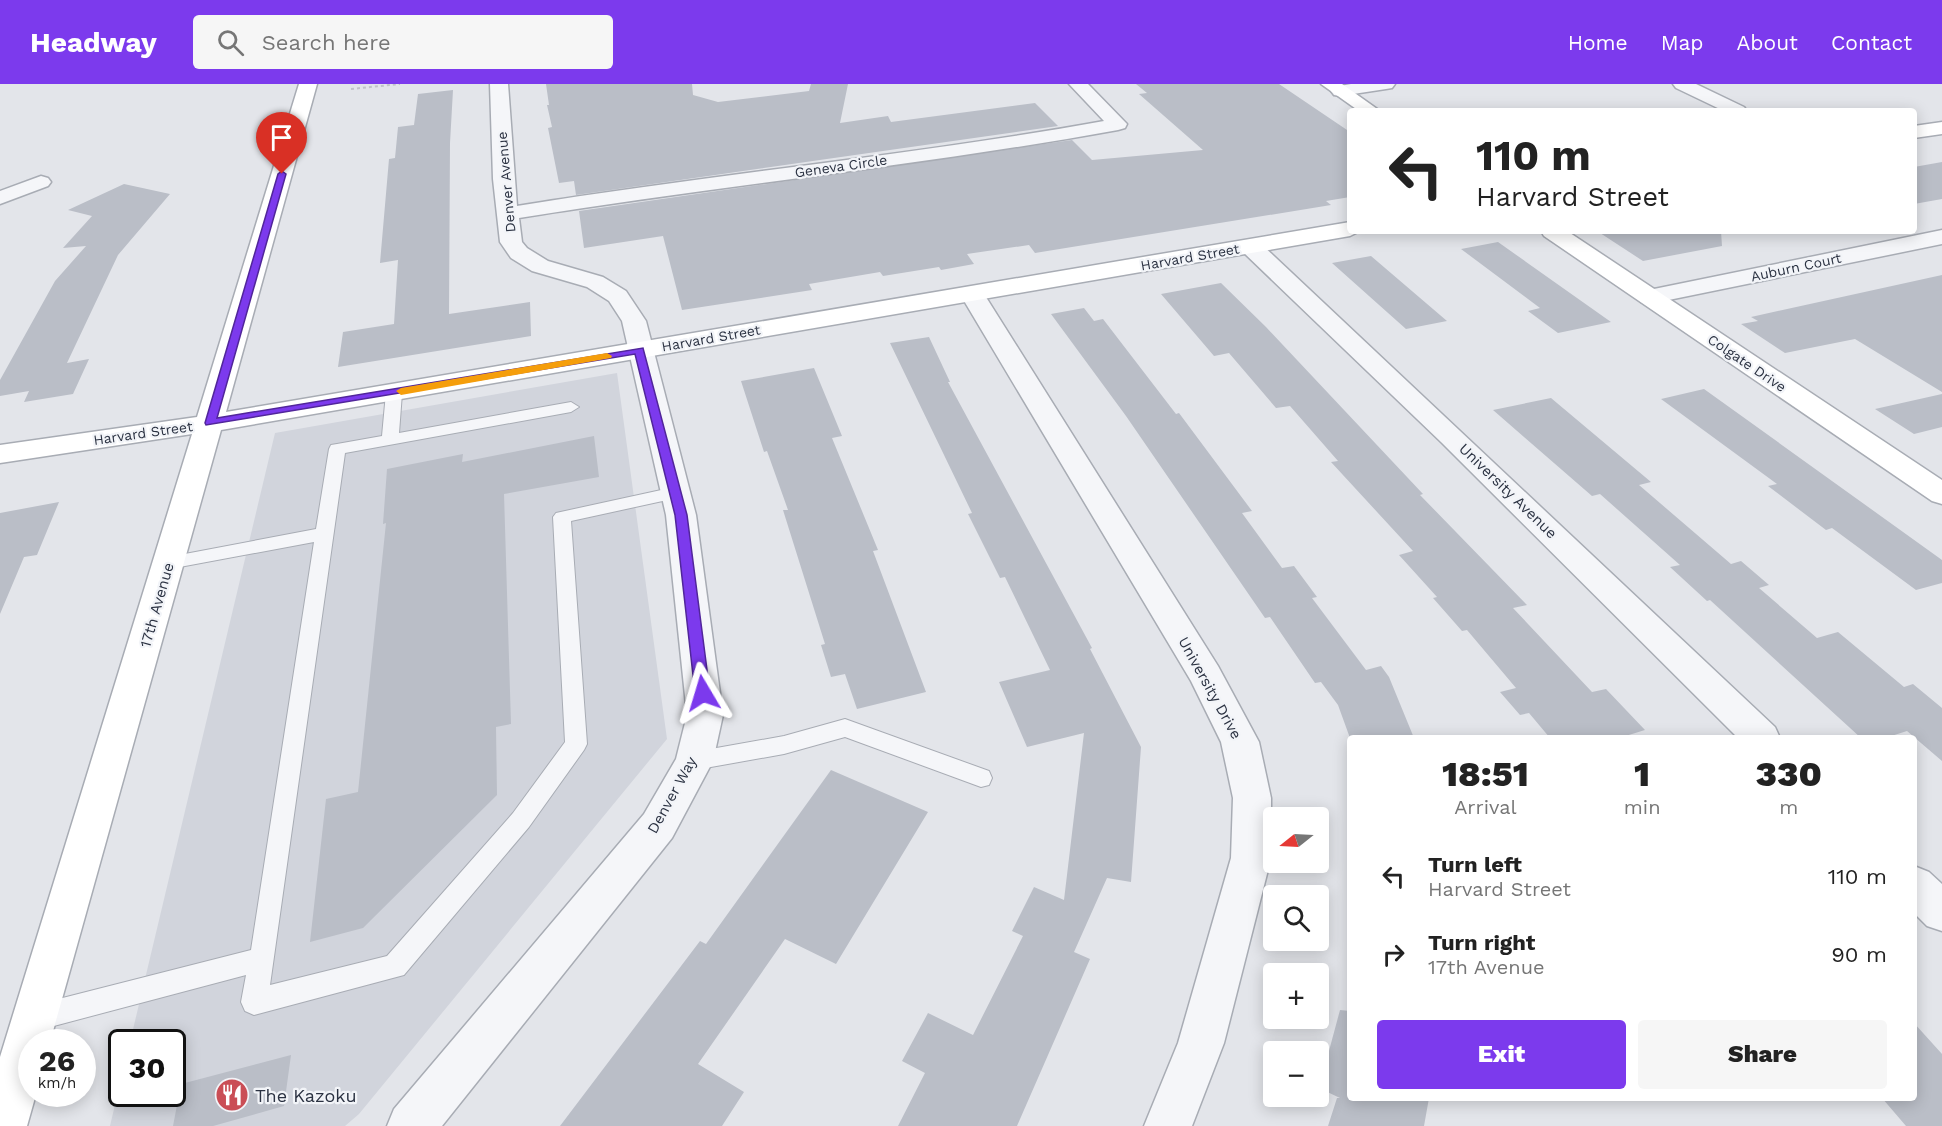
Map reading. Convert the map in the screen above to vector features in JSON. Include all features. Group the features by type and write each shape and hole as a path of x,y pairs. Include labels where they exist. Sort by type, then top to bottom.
{"street":[{"name":"17th Avenue","path":"3,1126 308,84"},
{"name":"Denver Avenue","path":"499,84 503,179 511,242 519,254 540,266 595,282 618,296 634,321 640,350"},
{"name":"Geneva Circle","path":"507,214 605,198 1019,142 1118,124 1078,84"},
{"path":"1335,87 1386,84"},
{"path":"1682,84 1732,108"},
{"path":"1335,87 1366,108"},
{"path":"1917,132 1942,128"},
{"path":"0,198 42,182"},
{"name":"Harvard Street","path":"0,454 394,393 1347,230"},
{"name":"Colgate Drive","path":"1556,234 1942,494"},
{"name":"Auburn Court","path":"1649,297 1942,237"},
{"name":"University Avenue","path":"1251,246 1451,436 1759,735"},
{"name":"University Drive","path":"972,294 1206,676 1240,742 1252,798 1251,858 1201,1043 1168,1126"},
{"name":"Denver Way","path":"411,1126 658,826 694,761 705,715 681,515 640,350"},
{"path":"1917,888 1942,912"}],"lane":[{"path":"390,439 394,393"},
{"path":"571,407 337,449 254,1002 395,966 521,820 576,744 562,517 675,493"},
{"path":"169,563 324,534"},
{"path":"694,761 784,745 845,728 981,778"},
{"path":"35,1018 262,959"}],"path":[{"path":"351,90 400,84"}],"shaded area":[{"path":"617,373 667,739 359,1114 345,1126 110,1126 114,1107 186,1107 186,1029 133,1029 275,433"}],"building":[{"path":"546,84 692,84 693,95 718,102 809,91 811,84 848,84 840,123 888,116 891,122 1035,103 1058,126 576,195 574,181 559,183 548,128 552,127 547,105 549,105"},
{"path":"1136,84 1279,84 1347,130 1347,198 1326,201 1331,205 1035,253 1029,245 967,254 974,264 883,276 880,272 809,284 812,290 682,310 663,236 584,248 579,211 1072,140 1092,160 1203,150 1139,94 1147,93"},
{"path":"453,90 450,143 449,314 530,302 531,336 338,367 343,332 394,324 398,260 380,263 389,159 395,158 398,127 414,125 418,94"},
{"path":"1942,162 1942,199 1917,203 1917,166"},
{"path":"124,184 170,194 118,255 67,363 89,359 73,394 24,402 29,391 0,396 0,380 55,281 86,246 63,248 92,216 68,210"},
{"path":"1602,234 1721,234 1722,246 1643,261"},
{"path":"1498,242 1611,322 1558,333 1528,311 1540,308 1461,249"},
{"path":"1371,256 1447,321 1406,329 1332,263"},
{"path":"1942,275 1942,392 1855,339 1785,353 1741,324 1758,321 1751,317"},
{"path":"1221,283 1266,327 1423,494 1420,495 1527,605 1513,608 1592,692 1606,689 1645,730 1629,735 1547,735 1529,713 1520,715 1500,692 1516,688 1467,630 1462,631 1433,598 1437,597 1399,555 1413,551 1331,462 1338,461 1290,406 1276,408 1229,353 1214,356 1161,294"},
{"path":"1084,308 1094,321 1103,319 1176,414 1179,413 1252,511 1242,513 1282,568 1294,566 1317,597 1312,598 1366,670 1381,666 1389,677 1413,735 1349,735 1338,705 1321,682 1315,683 1270,617 1265,618 1126,416 1051,314"},
{"path":"929,337 950,382 948,382 1092,648 1090,649 1141,747 1131,882 1107,878 1074,952 1090,959 1017,1126 898,1126 925,1073 902,1061 928,1013 973,1035 1023,936 1012,931 1034,887 1064,900 1084,733 1027,747 999,682 1050,670 1005,577 1000,578 968,514 972,513 890,343"},
{"path":"814,368 842,436 832,438 878,550 873,551 926,692 857,709 845,674 831,677 821,645 825,644 783,510 788,510 767,451 764,452 741,381"},
{"path":"1704,389 1942,560 1942,583 1916,590 1832,528 1826,530 1768,486 1777,484 1661,399"},
{"path":"1942,394 1942,427 1914,434 1875,409"},
{"path":"1551,398 1651,482 1639,485 1731,564 1741,561 1769,585 1759,588 1817,638 1838,632 1904,687 1913,684 1942,708 1942,761 1917,740 1917,735 1912,735 1907,731 1894,735 1858,735 1710,600 1707,601 1670,567 1680,565 1600,494 1592,496 1493,410"},
{"path":"594,436 599,477 504,494 511,724 496,727 497,795 363,928 310,942 326,799 358,792 386,523 383,524 387,469 463,454 462,462"},
{"path":"59,502 37,555 24,557 0,614 0,513"},
{"path":"831,770 928,812 836,964 785,939 698,1064 744,1092 722,1126 560,1126 700,941 706,944"},
{"path":"1340,1010 1347,1011 1347,1101 1428,1101 1424,1126 1328,1126 1337,1098 1340,1098 1329,1093 1329,1051"},
{"path":"1917,1026 1942,1054 1942,1126 1906,1126 1885,1101 1917,1101"},
{"name":"The Kazoku","path":"291,1055 284,1106 213,1126 173,1126 177,1107 186,1107 186,1083"}],"slow traffic":[{"path":"401,391 607,356"}],"place":[{"name":"The Kazoku","path":"232,1095"}],"route":[{"path":"282,174 210,423 640,350 681,515 703,693"}]}
